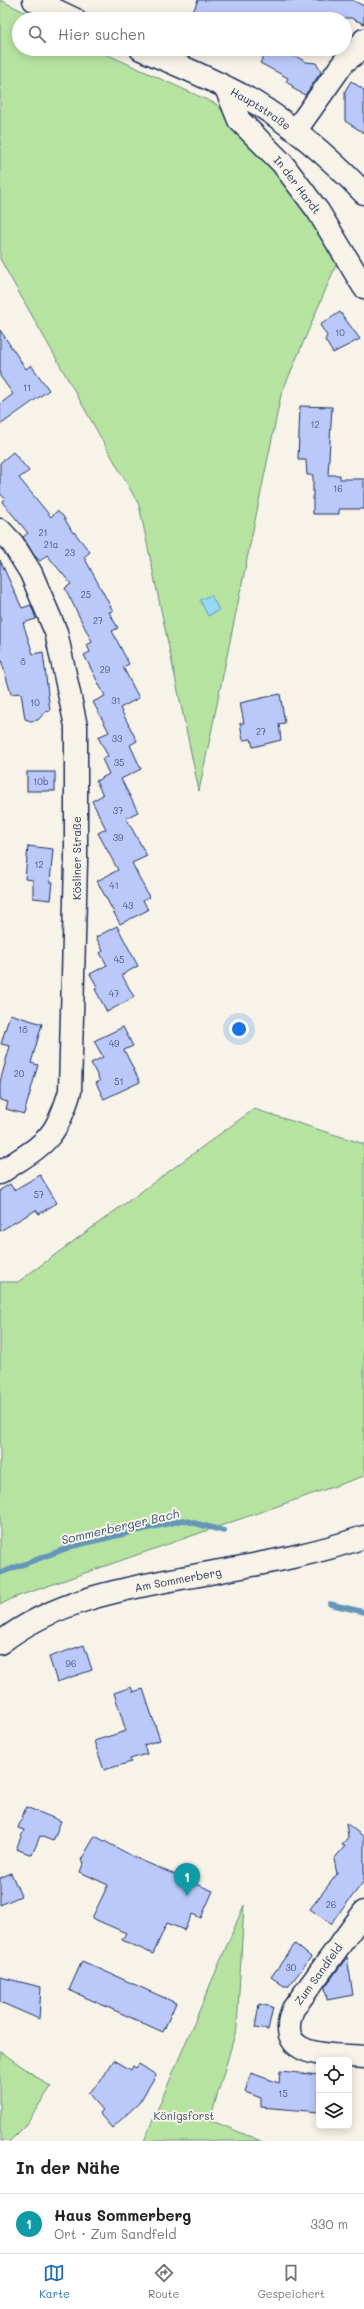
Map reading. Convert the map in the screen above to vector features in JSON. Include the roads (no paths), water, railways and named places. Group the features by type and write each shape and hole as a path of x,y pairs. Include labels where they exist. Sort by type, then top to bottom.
{"street":[{"path":"34,0 59,12"},
{"path":"296,130 344,62 356,53 364,40"},
{"name":"Hauptstraße","path":"156,56 253,102 296,130 364,194"},
{"name":"In der Hardt","path":"226,88 239,120 282,163 318,211 364,287"},
{"name":"Kösliner Straße","path":"0,530 13,544 31,573 56,632 63,657 76,726 76,862 70,1091 63,1117 56,1131 46,1142 0,1173"},
{"name":"Am Sommerberg","path":"0,1643 52,1612 110,1593 305,1555 364,1537"},
{"name":"Zum Sandfeld","path":"364,1912 293,2009 289,2020 289,2034 293,2042 308,2052 364,2057"}],"water":[{"path":"211,595 219,610 208,616 200,600"}],"waterway":[{"name":"Sommerberger Bach","path":"0,1573 73,1546 183,1520 224,1531"},
{"name":"Sommerberger Bach","path":"330,1604 364,1612"}],"place":[{"name":"Haus Sommerberg","path":"187,1896"}],"park label":[{"name":"Königsforst","path":"184,2115"}]}
